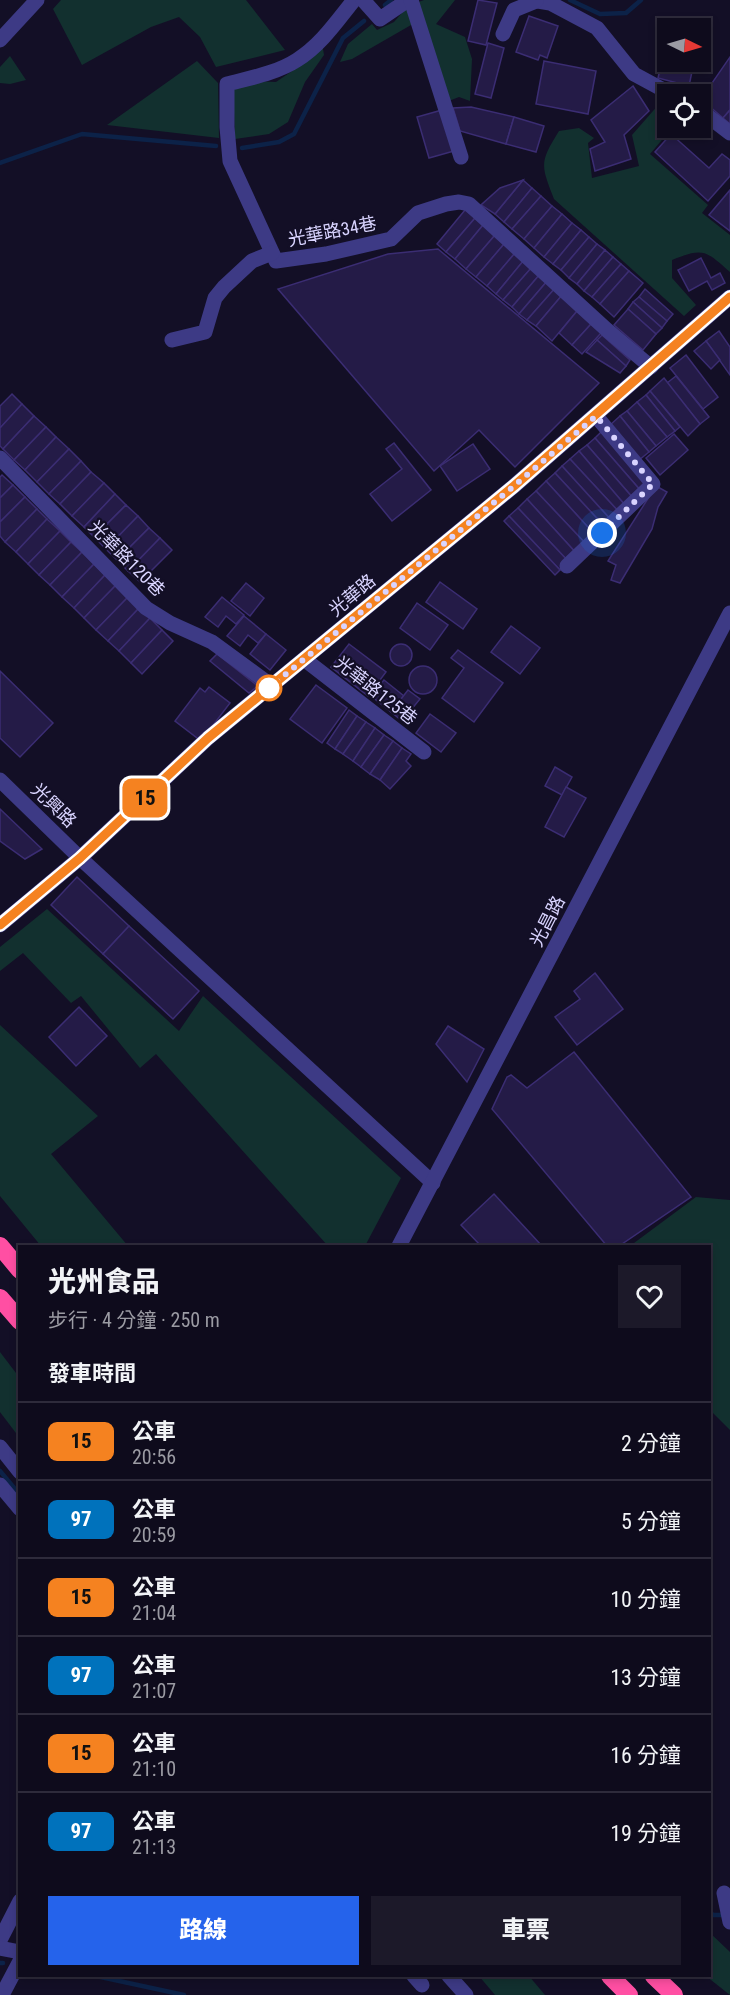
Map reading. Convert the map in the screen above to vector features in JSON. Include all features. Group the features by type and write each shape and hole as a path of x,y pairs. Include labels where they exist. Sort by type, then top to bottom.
{"highway":[{"path":"0,1245 18,1268"},
{"path":"0,1298 18,1319"},
{"path":"597,1977 611,1995"},
{"path":"611,1977 628,1995"},
{"path":"655,1977 674,1995"}],"street":[{"path":"0,40 37,0"},
{"name":"光華路34巷","path":"354,0 320,42 296,61 265,74 227,84 230,161 276,261 326,254 391,238 417,213 446,204 459,202 469,204 651,367"},
{"path":"363,0 380,19 409,0 461,157"},
{"path":"503,34 514,10 534,0 550,3 597,28 634,74 657,86"},
{"path":"711,119 730,133"},
{"path":"172,340 205,332 215,298 224,287 252,261 272,253"},
{"name":"光華路","path":"0,925 80,858 208,738 506,493 730,297"},
{"path":"567,566 653,484 596,416"},
{"name":"光華路120巷","path":"0,458 146,608 170,623 212,642 272,686"},
{"name":"光昌路","path":"400,1245 730,613"},
{"name":"光華路125巷","path":"304,659 424,752"},
{"name":"光興路","path":"0,780 80,858 433,1183"},
{"path":"0,1447 18,1470"},
{"path":"0,1485 18,1507"},
{"path":"721,1892 730,1922"},
{"path":"0,1940 18,1905"},
{"path":"0,1948 18,1952"},
{"path":"4,1994 18,1965"},
{"path":"450,1977 466,1995"}],"green space":[{"path":"61,0 246,0 285,50 216,67 200,37 179,17 151,27 82,65 53,9"},
{"path":"424,0 455,0 436,24 465,37 472,59 470,101 459,97 441,104 418,21 352,59 340,62 348,44 372,24 377,30 394,22 408,6"},
{"path":"322,43 324,55 305,82 288,122 269,134 235,139 233,86 247,81 276,82 301,65"},
{"path":"10,56 26,80 10,84 0,83 0,67"},
{"path":"197,61 218,83 219,138 107,125"},
{"path":"657,106 657,138 664,138 650,154 708,205 702,213 730,235 730,272 704,253 691,253 672,260 672,278 696,305 684,316 554,199 546,179 545,158 559,131 579,128 594,138 588,143 592,178 639,166 632,135"},
{"path":"47,909 179,1031 203,996 401,1178 366,1245 327,1245 156,1054 140,1068 81,996 71,1003 23,953 0,971 0,947"},
{"path":"0,1025 98,1116 51,1154 127,1245 40,1245 0,1196"},
{"path":"696,1197 730,1200 730,1430 711,1411 711,1245 631,1245"},
{"path":"0,1352 18,1376 18,1436 0,1412"},
{"path":"711,1934 730,1952 730,1995 707,1977 711,1977"},
{"path":"480,1977 530,1977 545,1995 495,1995"}],"building":[{"path":"478,0 497,3 486,45 468,41"},
{"path":"529,16 558,26 547,58 540,55 538,60 516,52"},
{"path":"488,43 504,48 491,98 475,94"},
{"path":"730,57 730,110 723,118 711,108 711,85"},
{"path":"544,61 596,71 588,114 536,104"},
{"path":"659,72 692,72 689,84 658,78"},
{"path":"633,86 649,111 624,135 631,159 595,171 590,149 605,142 591,120"},
{"path":"471,107 514,117 506,144 460,131 453,108"},
{"path":"442,110 454,151 429,158 417,117"},
{"path":"730,110 730,124 723,118"},
{"path":"514,117 544,126 536,152 506,144"},
{"path":"667,138 675,138 709,168 722,154 730,160 730,176 708,201 655,152"},
{"path":"523,180 532,188 504,222 495,214"},
{"path":"523,180 495,214 481,205 500,188"},
{"path":"532,188 541,196 512,229 504,222"},
{"path":"730,190 730,231 709,215"},
{"path":"541,196 552,206 524,239 512,229"},
{"path":"552,206 562,214 534,248 524,239"},
{"path":"465,210 475,218 446,252 437,244"},
{"path":"562,214 572,223 544,257 534,248"},
{"path":"475,218 483,225 455,259 446,252"},
{"path":"572,223 581,230 553,264 544,257"},
{"path":"483,225 495,235 466,269 455,259"},
{"path":"581,230 589,237 561,270 553,264"},
{"path":"495,235 504,244 476,277 466,269"},
{"path":"589,237 597,244 569,278 561,270"},
{"path":"504,244 515,253 487,286 476,277"},
{"path":"597,244 605,250 577,284 569,278"},
{"path":"438,249 599,383 515,467 479,430 434,471 278,289 388,254"},
{"path":"605,250 613,257 584,291 577,284"},
{"path":"515,253 524,260 496,294 487,286"},
{"path":"613,257 621,264 592,297 584,291"},
{"path":"701,258 711,278 720,273 725,283 712,290 707,281 689,291 678,270"},
{"path":"524,260 532,267 503,300 496,294"},
{"path":"621,264 629,271 600,304 592,297"},
{"path":"532,267 540,274 512,307 503,300"},
{"path":"629,271 643,283 614,317 600,304"},
{"path":"540,274 548,280 519,314 512,307"},
{"path":"548,280 556,287 527,320 519,314"},
{"path":"556,287 563,294 536,326 527,320"},
{"path":"645,289 673,314 667,321 639,297"},
{"path":"563,294 577,311 552,341 536,326"},
{"path":"639,297 667,321 662,328 633,302"},
{"path":"633,302 662,328 656,334 628,309"},
{"path":"628,309 656,334 643,350 614,325"},
{"path":"577,311 591,324 572,345 559,333"},
{"path":"591,324 601,333 582,354 572,345"},
{"path":"719,331 730,347 730,375 706,341"},
{"path":"602,335 630,360 626,366 597,340"},
{"path":"597,340 626,366 620,373 586,352"},
{"path":"706,341 720,360 711,369 694,351"},
{"path":"686,355 718,397 703,409 670,368"},
{"path":"676,376 709,417 700,424 667,383"},
{"path":"664,378 700,424 688,436 650,391"},
{"path":"650,391 680,427 675,431 646,395"},
{"path":"12,394 22,404 0,428 0,406"},
{"path":"646,395 675,431 667,437 637,402"},
{"path":"637,402 667,437 656,446 627,411"},
{"path":"22,404 34,416 3,449 0,446 0,428"},
{"path":"627,411 656,446 649,452 620,416"},
{"path":"34,416 46,427 14,460 3,449"},
{"path":"620,416 649,452 639,460 609,426"},
{"path":"46,427 56,437 25,470 14,460"},
{"path":"602,431 648,485 641,491 595,438"},
{"path":"674,434 688,450 660,475 646,458"},
{"path":"56,437 69,449 37,482 25,470"},
{"path":"595,438 641,491 633,498 587,445"},
{"path":"394,443 431,490 392,521 370,494 402,469 386,449"},
{"path":"473,444 490,469 457,491 440,466"},
{"path":"587,445 633,498 625,505 579,451"},
{"path":"69,449 81,461 49,494 37,482"},
{"path":"579,451 625,505 620,513 570,459"},
{"path":"570,459 620,513 612,521 562,466"},
{"path":"81,461 91,472 60,504 49,494"},
{"path":"562,466 612,521 605,527 555,473"},
{"path":"91,472 104,483 72,516 60,504"},
{"path":"555,473 605,527 596,536 546,481"},
{"path":"2,475 13,485 0,498 0,477"},
{"path":"546,481 596,536 587,545 536,491"},
{"path":"104,483 115,494 84,527 72,516"},
{"path":"13,485 25,497 0,522 0,498"},
{"path":"656,486 667,492 658,507 652,529 620,583 611,580 616,565 608,561"},
{"path":"536,491 587,545 577,554 527,499"},
{"path":"115,494 126,505 94,537 84,527"},
{"path":"25,497 37,509 5,542 0,536 0,522"},
{"path":"527,499 577,554 569,562 518,508"},
{"path":"126,505 138,516 106,549 94,537"},
{"path":"518,508 569,562 560,570 509,516"},
{"path":"37,509 47,519 16,552 5,542"},
{"path":"138,516 149,528 117,560 106,549"},
{"path":"509,516 560,570 555,575 504,521"},
{"path":"47,519 60,531 28,564 16,552"},
{"path":"149,528 160,538 128,571 117,560"},
{"path":"60,531 71,542 39,575 28,564"},
{"path":"160,538 172,550 140,582 128,571"},
{"path":"71,542 82,552 50,585 39,575"},
{"path":"82,552 94,564 62,597 50,585"},
{"path":"94,564 105,575 74,608 62,597"},
{"path":"105,575 116,585 84,618 74,608"},
{"path":"440,582 477,609 463,629 426,602"},
{"path":"246,583 264,598 250,616 231,601"},
{"path":"116,585 128,597 96,630 84,618"},
{"path":"128,597 139,608 108,641 96,630"},
{"path":"222,597 244,615 236,624 226,616 218,627 205,617"},
{"path":"417,603 448,625 430,650 400,628"},
{"path":"139,608 150,618 119,651 108,641"},
{"path":"244,616 266,634 258,643 248,635 240,646 227,636"},
{"path":"150,618 162,630 131,663 119,651"},
{"path":"511,626 540,648 520,674 491,652"},
{"path":"162,630 173,641 142,674 131,663"},
{"path":"266,634 286,650 270,670 250,654"},
{"path":"349,644 386,672 368,696 331,667"},
{"path":"401,644 409,647 412,655 409,663 401,666 393,663 390,655 393,647"},
{"path":"458,650 503,683 474,722 442,698 464,668 451,658"},
{"path":"217,654 258,686 249,693 210,661"},
{"path":"423,666 433,670 437,680 433,690 423,694 413,690 409,680 413,670"},
{"path":"0,671 53,723 20,757 0,738"},
{"path":"384,680 404,696 391,712 371,696"},
{"path":"316,685 347,708 322,743 290,719"},
{"path":"209,687 230,703 201,741 175,721 200,688 205,692"},
{"path":"408,690 420,699 402,721 391,712"},
{"path":"349,710 357,716 335,749 327,743"},
{"path":"430,714 456,733 441,752 416,733"},
{"path":"357,716 366,722 343,754 335,749"},
{"path":"366,722 375,728 353,761 343,754"},
{"path":"375,728 384,735 361,767 353,761"},
{"path":"384,735 393,741 370,774 361,767"},
{"path":"393,741 402,748 380,780 370,774"},
{"path":"402,748 411,754 406,761 411,766 390,789 380,780"},
{"path":"555,767 572,777 562,795 545,786"},
{"path":"566,787 586,798 564,837 545,827"},
{"path":"0,809 42,849 25,859 0,841"},
{"path":"77,877 129,926 103,954 51,905"},
{"path":"129,926 199,991 173,1019 103,954"},
{"path":"595,973 623,1009 577,1045 555,1017 580,999 574,991"},
{"path":"79,1007 107,1036 76,1066 49,1037"},
{"path":"448,1026 484,1049 467,1082 436,1044"},
{"path":"574,1052 691,1197 620,1245 606,1245 492,1109 507,1077 511,1075 527,1088"},
{"path":"494,1194 541,1245 480,1245 461,1225"}],"waterway":[{"path":"385,5 391,0"},
{"path":"570,0 600,14 626,13 641,0"},
{"path":"242,148 279,142 294,134 343,38 364,21"},
{"path":"0,163 82,134 216,146"},
{"path":"0,1471 18,1493"},
{"path":"711,1913 727,1915"},
{"path":"101,1977 184,1995"}],"bus line":[{"name":"15","path":"0,925 80,858 208,738 514,486 730,297"}],"route":[{"path":"269,688 596,416 653,484 602,533"}]}
